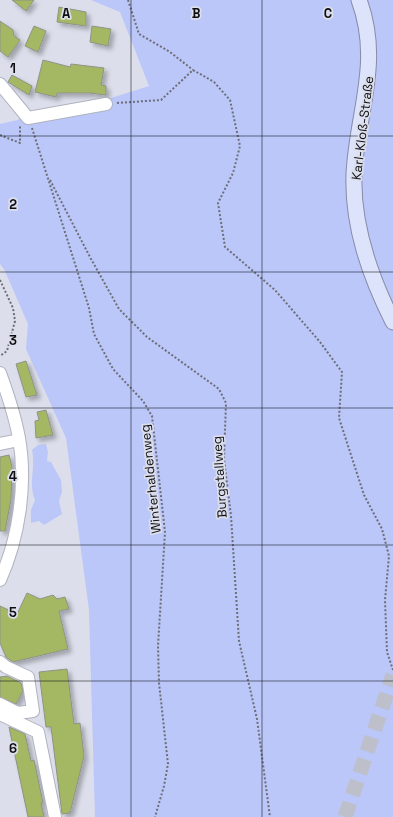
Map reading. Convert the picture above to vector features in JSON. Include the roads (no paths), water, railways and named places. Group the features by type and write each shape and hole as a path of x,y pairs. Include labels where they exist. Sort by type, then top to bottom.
{"main road":[{"name":"Karl-Kloß-Straße","path":"359,0 367,28 370,56 368,86 356,158 356,206 365,255 393,322"}],"street":[{"path":"0,84 28,118 106,104"},
{"path":"0,373 10,400 19,440 22,467 19,511 10,551 0,580"},
{"path":"0,444 19,440"},
{"path":"0,662 28,677 33,711 18,713 0,704"},
{"path":"0,714 38,732 54,817"}],"tunnel":[{"path":"345,817 393,675"}]}
